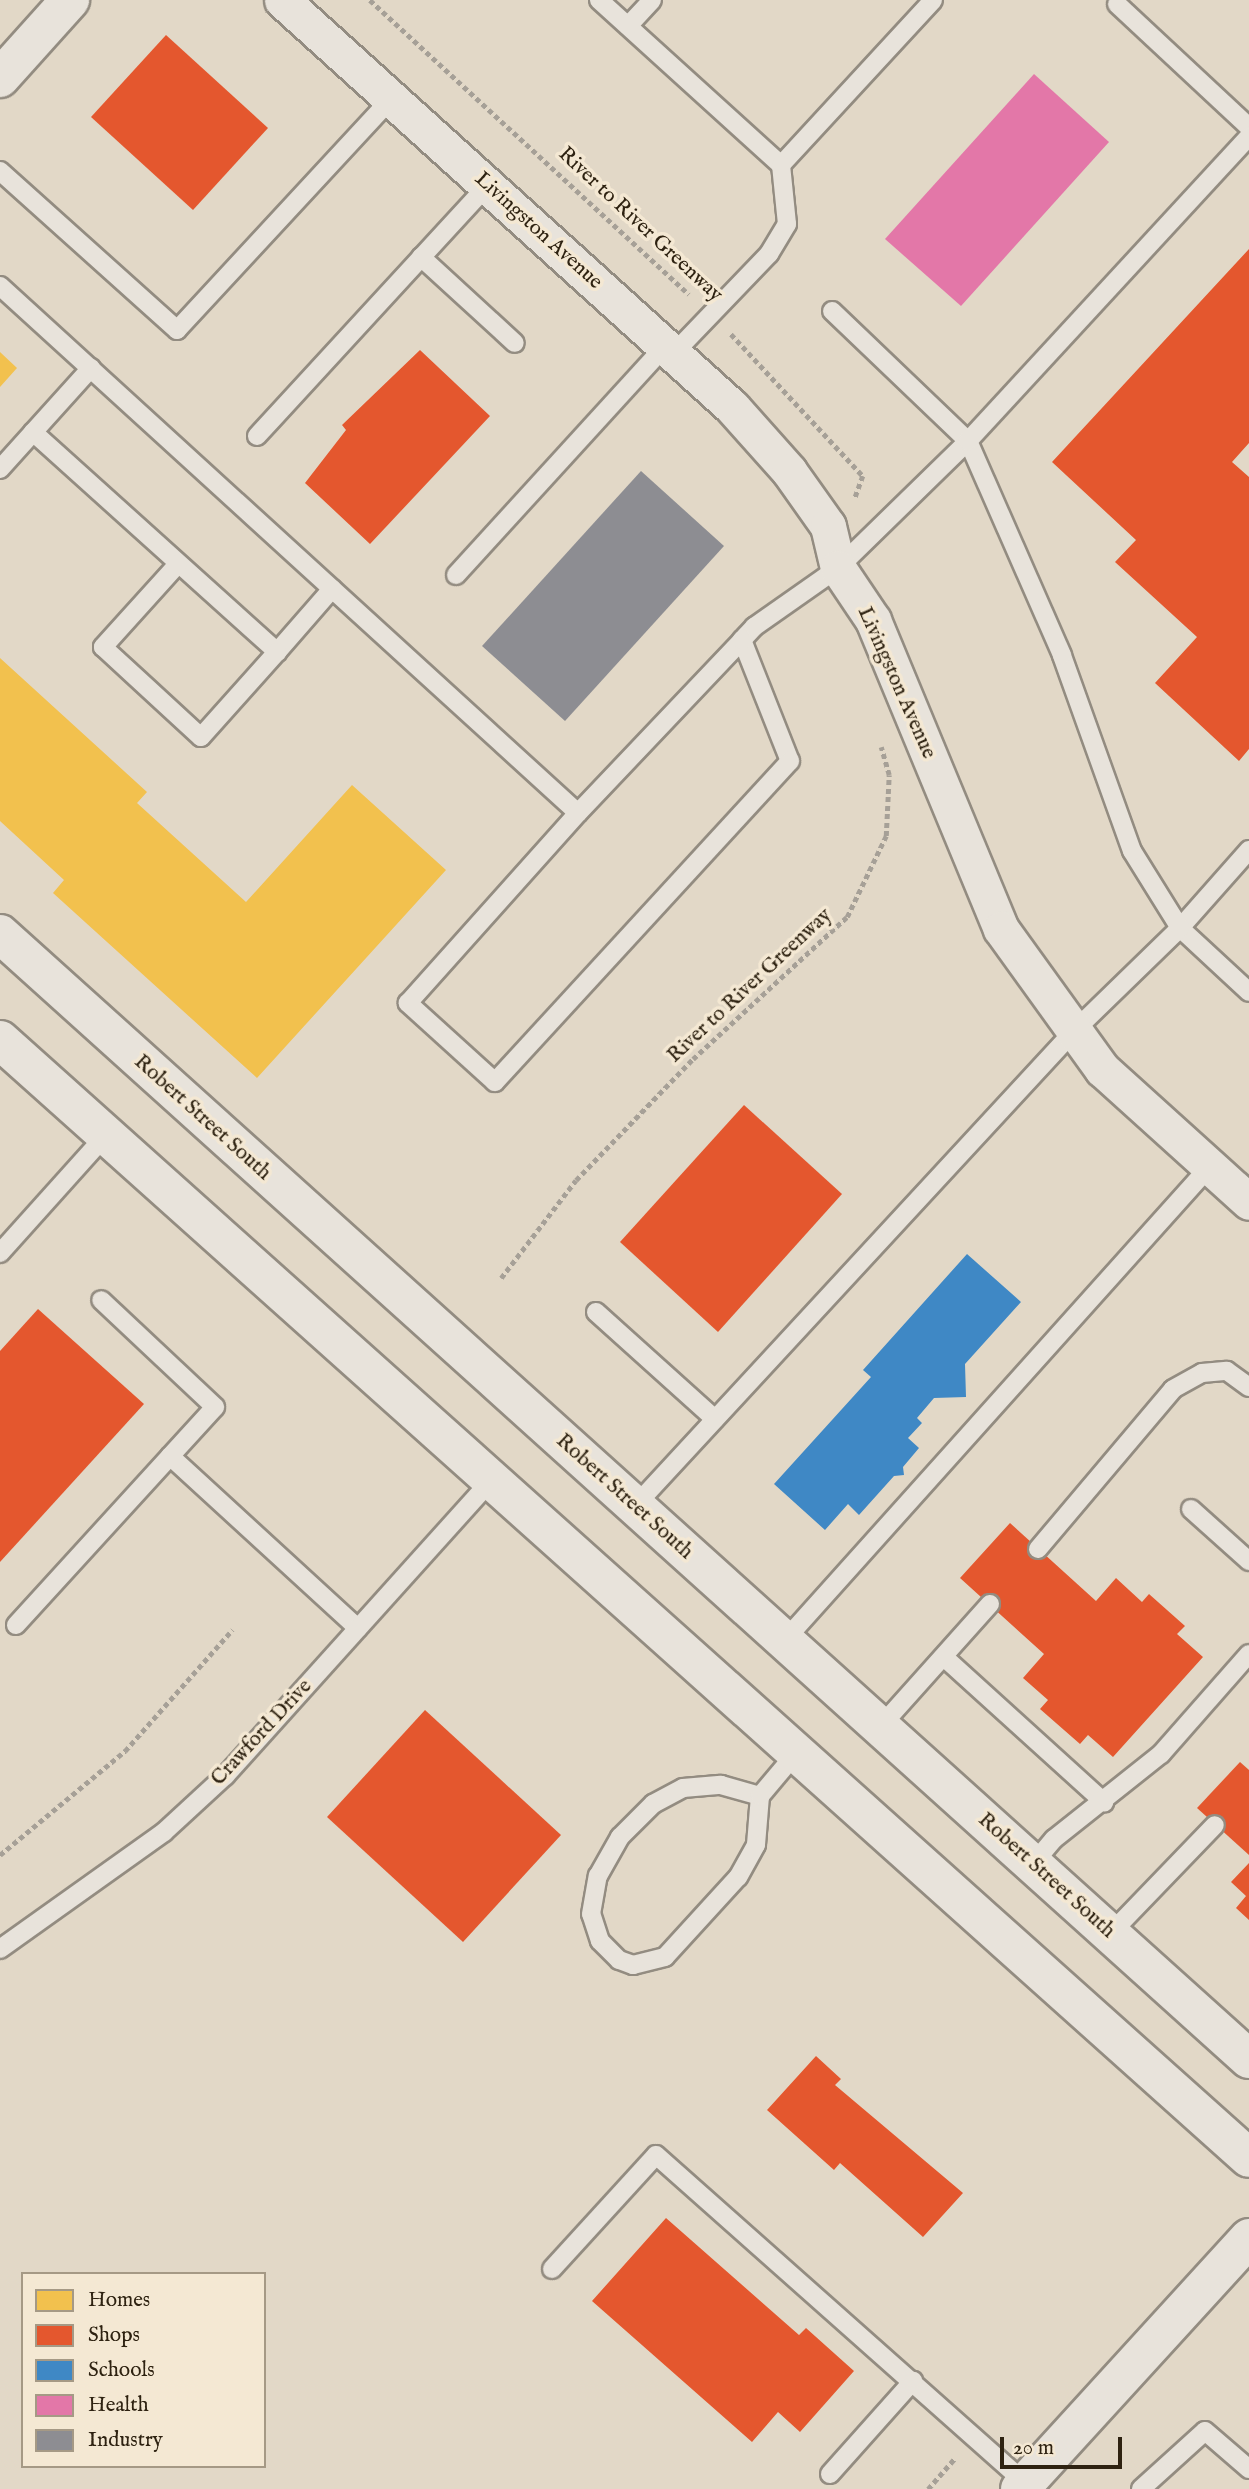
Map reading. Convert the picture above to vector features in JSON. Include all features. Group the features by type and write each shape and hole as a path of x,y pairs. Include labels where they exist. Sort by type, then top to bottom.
{"main road":[{"path":"0,78 70,0"},
{"name":"Robert Street South","path":"0,934 1249,2059"},
{"path":"0,1040 104,1137 797,1752 1249,2158"},
{"path":"1026,2487 1249,2238"}],"street":[{"name":"Livingston Avenue","path":"282,0 669,350 789,471 828,526 838,568 873,620 1001,929 1072,1032 1102,1069 1249,1202"}],"lane":[{"path":"456,575 669,350 710,314 769,254 787,224 781,165 599,0"},
{"path":"628,26 652,0"},
{"path":"781,165 933,0"},
{"path":"1117,4 1249,127"},
{"path":"0,171 177,330 391,99"},
{"path":"742,640 790,761 495,1082 408,1003 578,813 742,640 838,568 968,441 1249,137"},
{"path":"257,436 488,185"},
{"path":"421,257 515,343"},
{"path":"0,286 578,813"},
{"path":"832,311 968,441 1062,655 1132,851 1180,928 1249,992"},
{"path":"0,469 91,368"},
{"path":"33,432 277,652"},
{"path":"178,564 103,647 201,737 332,589"},
{"path":"634,1507 1072,1032 1180,928 1249,849"},
{"path":"0,1253 104,1137"},
{"path":"783,1641 1210,1167"},
{"path":"16,1625 215,1407 101,1300"},
{"path":"596,1312 715,1419"},
{"path":"1038,1549 1173,1389 1202,1373 1227,1371 1249,1387"},
{"path":"170,1456 358,1628"},
{"name":"Crawford Drive","path":"0,1949 164,1832 225,1776 491,1481"},
{"path":"1191,1509 1249,1561"},
{"path":"880,1727 945,1658 990,1604"},
{"path":"1032,1864 1161,1754 1249,1654"},
{"path":"945,1658 1104,1802"},
{"path":"760,1796 721,1786 683,1788 653,1804 620,1837 598,1876 591,1914 600,1941 619,1960 633,1965 665,1957 738,1877 756,1845 760,1796 797,1752"},
{"path":"1110,1934 1215,1825"},
{"path":"552,2269 656,2155 913,2381 1026,2487"},
{"path":"830,2474 913,2381"},
{"path":"1141,2489 1205,2431 1249,2469"}],"path":[{"name":"River to River Greenway","path":"370,0 710,314 863,476 861,491"},
{"name":"River to River Greenway","path":"501,1278 576,1180 693,1059 847,917 886,836 889,775 879,741"},
{"path":"0,1855 125,1751 232,1630"},
{"path":"928,2489 974,2436"}],"building: Homes":[{"path":"0,352 17,368 0,387"},
{"path":"0,658 147,792 137,803 246,902 352,785 446,870 257,1078 53,893 64,880 0,821"}],"building: Shops":[{"path":"166,35 268,128 193,210 91,117"},
{"path":"1249,249 1249,443 1232,462 1249,477 1249,749 1239,761 1155,683 1197,637 1115,562 1136,540 1052,462"},
{"path":"420,350 490,416 370,544 305,483 346,430 342,425"},
{"path":"744,1105 842,1194 718,1332 620,1242"},
{"path":"38,1309 144,1404 0,1562 0,1351"},
{"path":"1010,1523 1096,1601 1116,1578 1142,1602 1149,1594 1185,1626 1177,1634 1203,1657 1113,1757 1088,1735 1080,1744 1040,1709 1048,1700 1023,1678 1044,1654 960,1578"},
{"path":"425,1710 561,1835 463,1942 327,1817"},
{"path":"1240,1762 1249,1770 1249,1855 1197,1808"},
{"path":"1249,1863 1249,1920 1236,1908 1246,1896 1231,1882"},
{"path":"816,2056 841,2079 835,2085 963,2193 923,2237 840,2163 834,2170 767,2110"},
{"path":"666,2218 799,2335 806,2328 854,2371 800,2432 778,2412 752,2442 592,2301"}],"building: Schools":[{"path":"967,1254 1021,1302 965,1364 966,1397 934,1398 917,1418 922,1423 908,1438 919,1448 903,1467 904,1475 894,1476 859,1515 848,1504 825,1530 774,1484 871,1377 863,1370"}],"building: Health":[{"path":"1034,74 1109,142 961,306 885,239"}],"building: Industry":[{"path":"641,471 724,546 565,721 482,646"}]}
